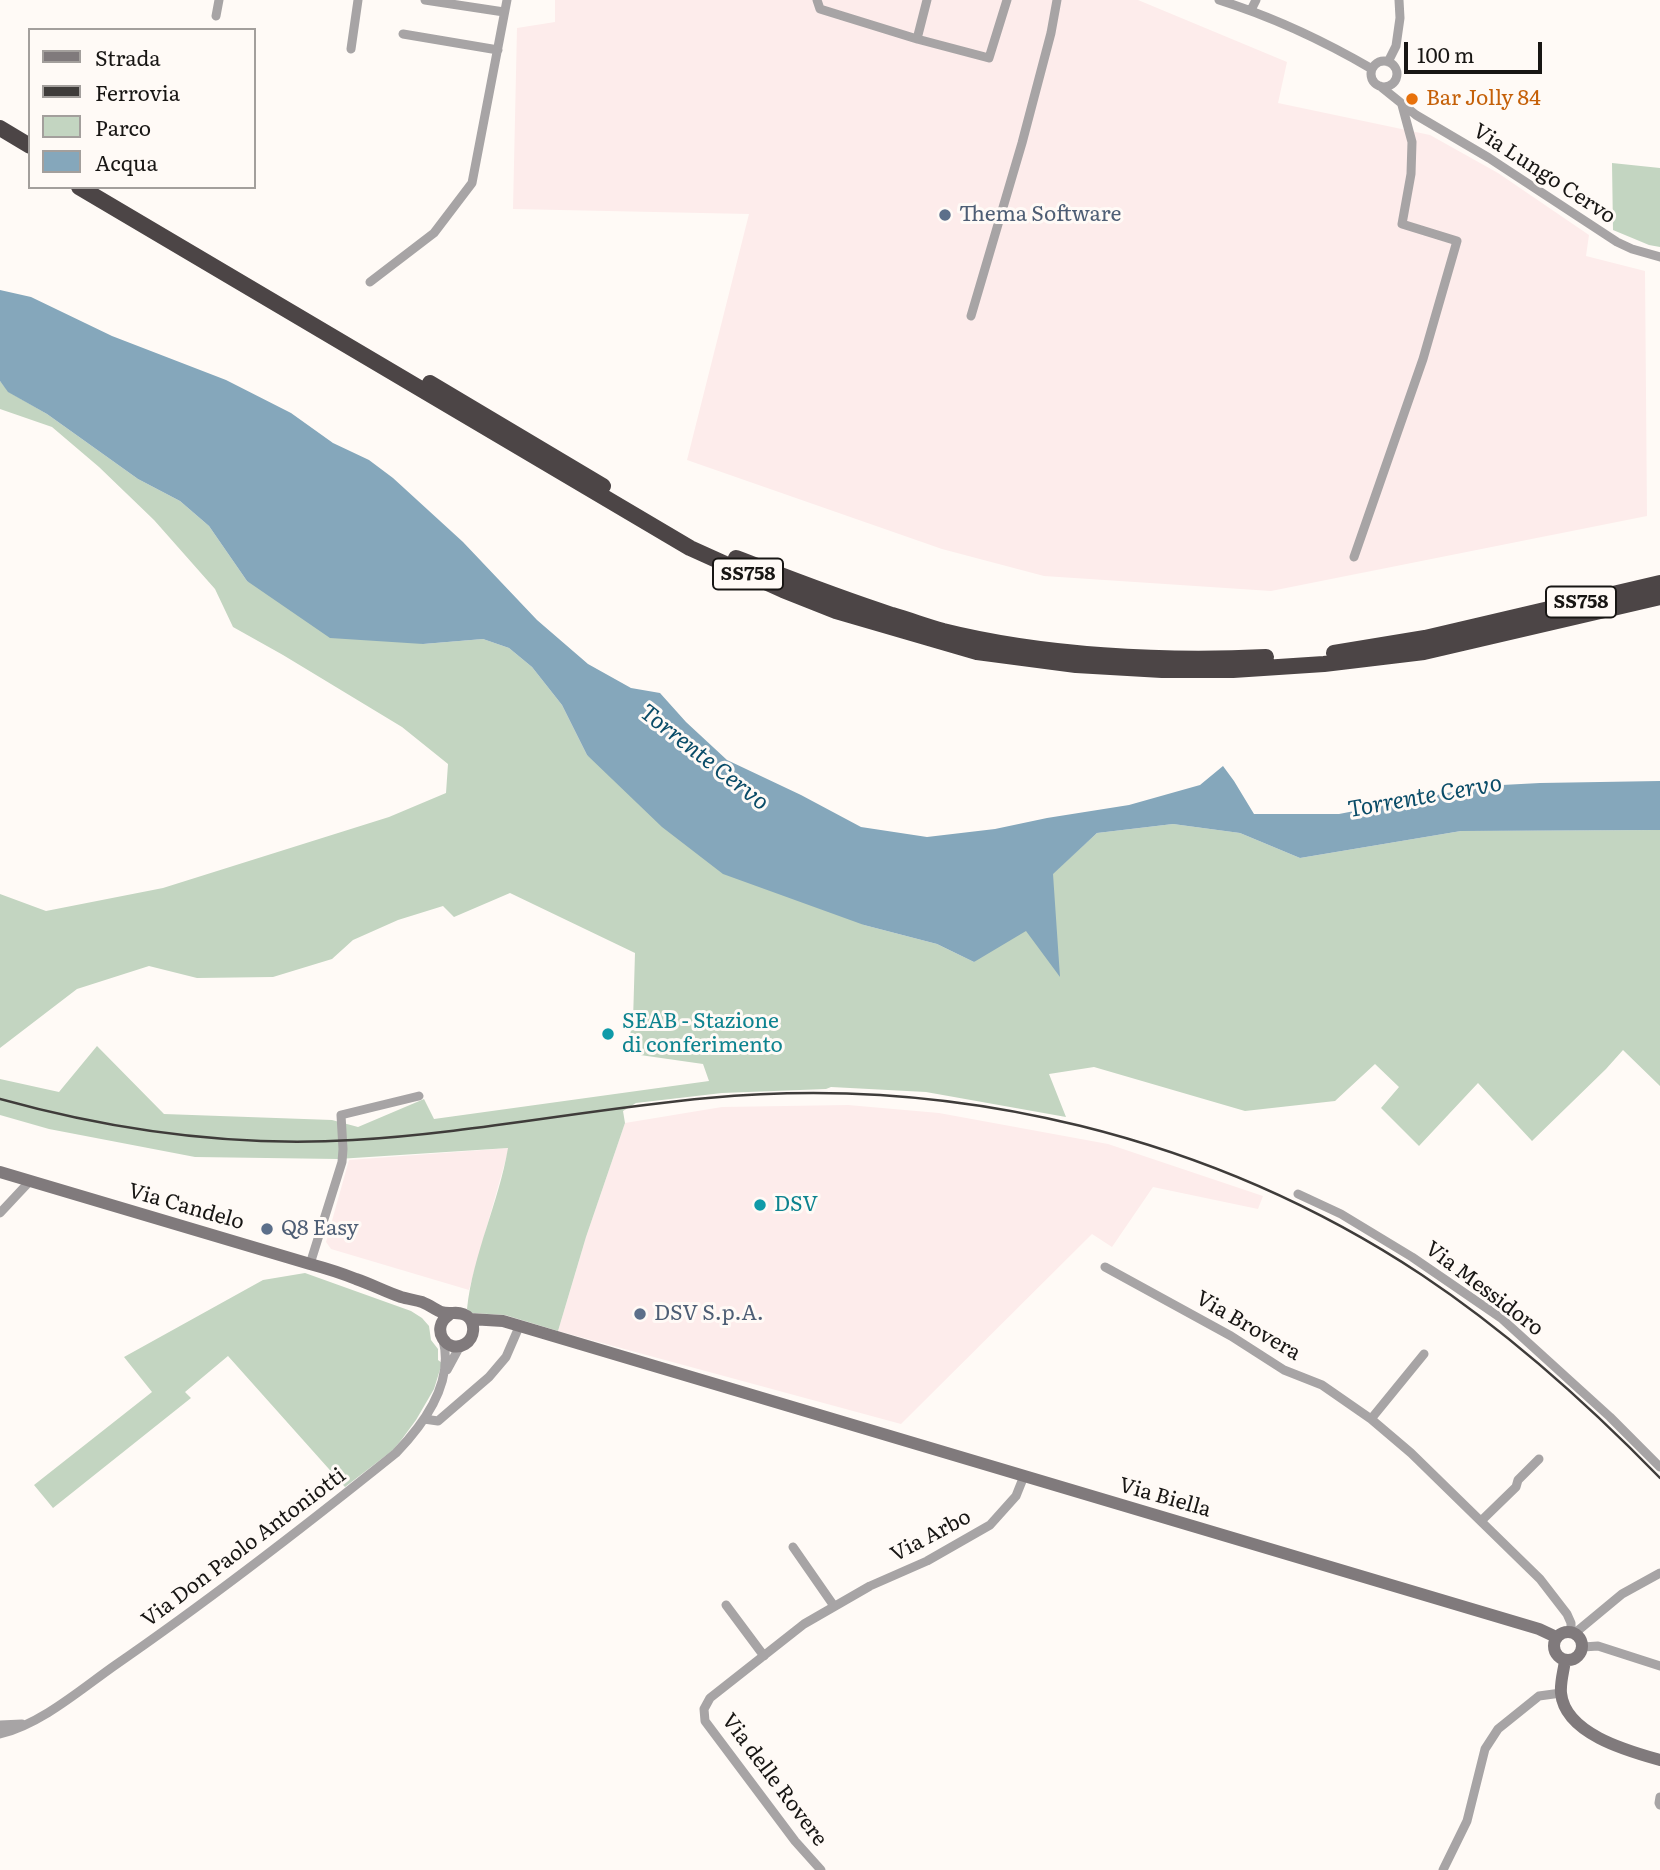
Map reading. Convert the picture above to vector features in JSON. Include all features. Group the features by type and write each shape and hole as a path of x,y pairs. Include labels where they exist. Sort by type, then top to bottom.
{"highway":[{"path":"0,128 28,145"},
{"path":"0,141 28,157"},
{"name":"SS758","path":"82,189 690,548 836,611 977,652 1076,665 1162,670 1233,670 1324,664 1424,652 1660,597"},
{"name":"SS758","path":"102,189 566,463 691,540 840,598 942,631 1023,647 1077,653 1245,658 1327,654 1425,638 1660,583"}],"street":[{"path":"216,16 219,0"},
{"path":"351,50 358,0"},
{"path":"425,0 504,12"},
{"path":"370,282 434,233 472,183 506,0"},
{"path":"817,0 820,9 989,58 1007,0"},
{"path":"917,39 927,0"},
{"path":"971,316 1022,143 1057,0"},
{"path":"1219,0 1251,10 1335,47 1372,69"},
{"path":"1251,10 1256,0"},
{"path":"1388,62 1396,46 1400,18 1399,0"},
{"path":"403,34 498,50"},
{"path":"1392,97 1396,75 1395,67 1388,62 1380,62 1372,69 1371,78 1380,86 1390,85 1395,79"},
{"name":"Via Lungo Cervo","path":"1380,86 1416,116 1489,158 1617,242 1660,257"},
{"path":"1354,557 1423,359 1457,241 1402,224 1411,174 1412,142 1402,105"},
{"path":"310,1264 342,1161 341,1115 419,1096"},
{"name":"Via Candelo","path":"0,1172 353,1277 449,1315"},
{"path":"0,1213 30,1181"},
{"name":"Via Messidoro","path":"1298,1194 1340,1214 1412,1257 1501,1318 1610,1417 1660,1467"},
{"name":"Via Brovera","path":"1105,1267 1231,1336 1284,1370 1322,1385 1371,1419 1411,1453 1540,1579 1556,1598 1571,1623 1573,1632"},
{"name":"Via Candelo","path":"400,1296 423,1310 442,1333"},
{"path":"458,1313 470,1319 503,1321 519,1327 489,1327 466,1342 451,1345 442,1333 445,1318 458,1313"},
{"path":"466,1342 473,1328 470,1319"},
{"path":"424,1419 434,1424 489,1377 506,1357 519,1327"},
{"name":"Via Biella","path":"519,1327 1539,1629 1556,1637"},
{"name":"Via Don Paolo Antoniotti","path":"442,1333 446,1371"},
{"name":"Via Don Paolo Antoniotti","path":"0,1734 17,1730 63,1702 187,1615 396,1453 424,1419 446,1371 466,1342"},
{"path":"1371,1419 1424,1354"},
{"path":"1481,1521 1516,1487 1518,1480 1539,1459"},
{"name":"Via Arbo","path":"704,1709 710,1698 804,1625 870,1586 927,1561 990,1525 1016,1496 1024,1476"},
{"path":"793,1547 834,1606"},
{"path":"1573,1632 1581,1639 1583,1647 1575,1658 1566,1660 1558,1656 1554,1649 1556,1637 1563,1632 1573,1632 1622,1594 1660,1573"},
{"path":"726,1605 764,1656"},
{"path":"1583,1647 1598,1646 1660,1666"},
{"path":"1566,1660 1561,1693 1570,1715 1601,1740 1620,1749 1660,1760"},
{"path":"1443,1870 1468,1821 1485,1749 1499,1729 1539,1696 1561,1693"},
{"name":"Via delle Rovere","path":"704,1709 705,1721 795,1841 821,1870"},
{"name":"Via Don Paolo Antoniotti","path":"0,1726 31,1722"},
{"path":"1660,1797 1660,1805"}],"shaded area":[{"path":"555,0 1138,0 1287,62 1278,103 1430,135 1498,173 1589,235 1586,256 1645,271 1647,516 1271,591 1044,576 942,549 687,460 749,214 513,209 517,28 555,22"},
{"name":"DSV S.p.A.","path":"848,1105 939,1113 1108,1144 1263,1196 1258,1209 1153,1187 1112,1247 1092,1234 901,1424 558,1331 586,1237 625,1123 722,1107"},
{"path":"509,1148 469,1290 331,1249 326,1242 349,1160"}],"green space":[{"path":"1612,163 1660,168 1660,247 1613,230"},
{"path":"0,381 9,392 47,414 138,479 180,501 209,526 247,581 423,644 483,639 509,648 532,667 562,705 587,755 864,925 937,944 974,962 1053,873 1097,833 1173,824 1240,833 1300,858 1461,831 1660,830 1660,1086 1623,1050 1532,1141 1478,1083 1419,1146 1381,1108 1399,1087 1375,1064 1335,1101 1245,1111 1094,1067 1049,1074 1066,1117 926,1092 831,1087 722,1093 636,1103 623,1111 625,1123 586,1237 558,1331 505,1315 472,1313 467,1309 475,1268 508,1148 338,1159 195,1157 49,1129 0,1115 0,1079 59,1092 97,1046 164,1114 332,1120 358,1127 424,1099 434,1119 709,1081 703,1064 626,1053 633,1021 635,953 510,893 454,917 443,906 398,920 353,940 332,959 273,977 197,978 149,966 77,989 0,1048 0,894 46,911 163,888 389,817 446,793 448,764 402,727 233,627 215,589 154,520 99,467 52,427 0,409"},
{"path":"305,1273 411,1311 429,1326 431,1340 438,1349 438,1360 442,1363 434,1389 416,1420 393,1450 345,1487 228,1356 185,1392 191,1398 53,1508 34,1485 152,1392 124,1357 263,1280"}],"water":[{"name":"Torrente Cervo","path":"0,290 31,297 112,336 226,380 291,413 333,443 369,460 393,478 463,542 537,620 588,664 631,688 660,693 686,722 727,760 861,827 927,837 995,829 1129,805 1200,785 1223,766 1254,814 1339,814 1483,786 1660,781 1660,830 1461,831 1300,858 1240,833 1173,824 1097,833 1053,874 1060,977 1026,931 974,962 937,944 864,925 723,874 662,827 587,755 562,705 532,667 509,648 483,639 423,644 330,638 247,581 209,526 180,501 138,479 47,414 8,392 0,381"}],"railway":[{"path":"0,1099 131,1128 219,1139 264,1141 308,1142 398,1137 708,1098 801,1093 895,1096 988,1107 1080,1126 1170,1152 1258,1186 1342,1227 1422,1275 1486,1321 1546,1370 1660,1478"}],"place":[{"name":"Bar Jolly 84","path":"1412,99"},
{"name":"Thema Software","path":"945,215"},
{"name":"SEAB - Stazione di conferimento","path":"608,1034"},
{"name":"DSV","path":"760,1205"},
{"name":"Q8 Easy","path":"267,1229"},
{"name":"DSV S.p.A.","path":"640,1314"}]}
